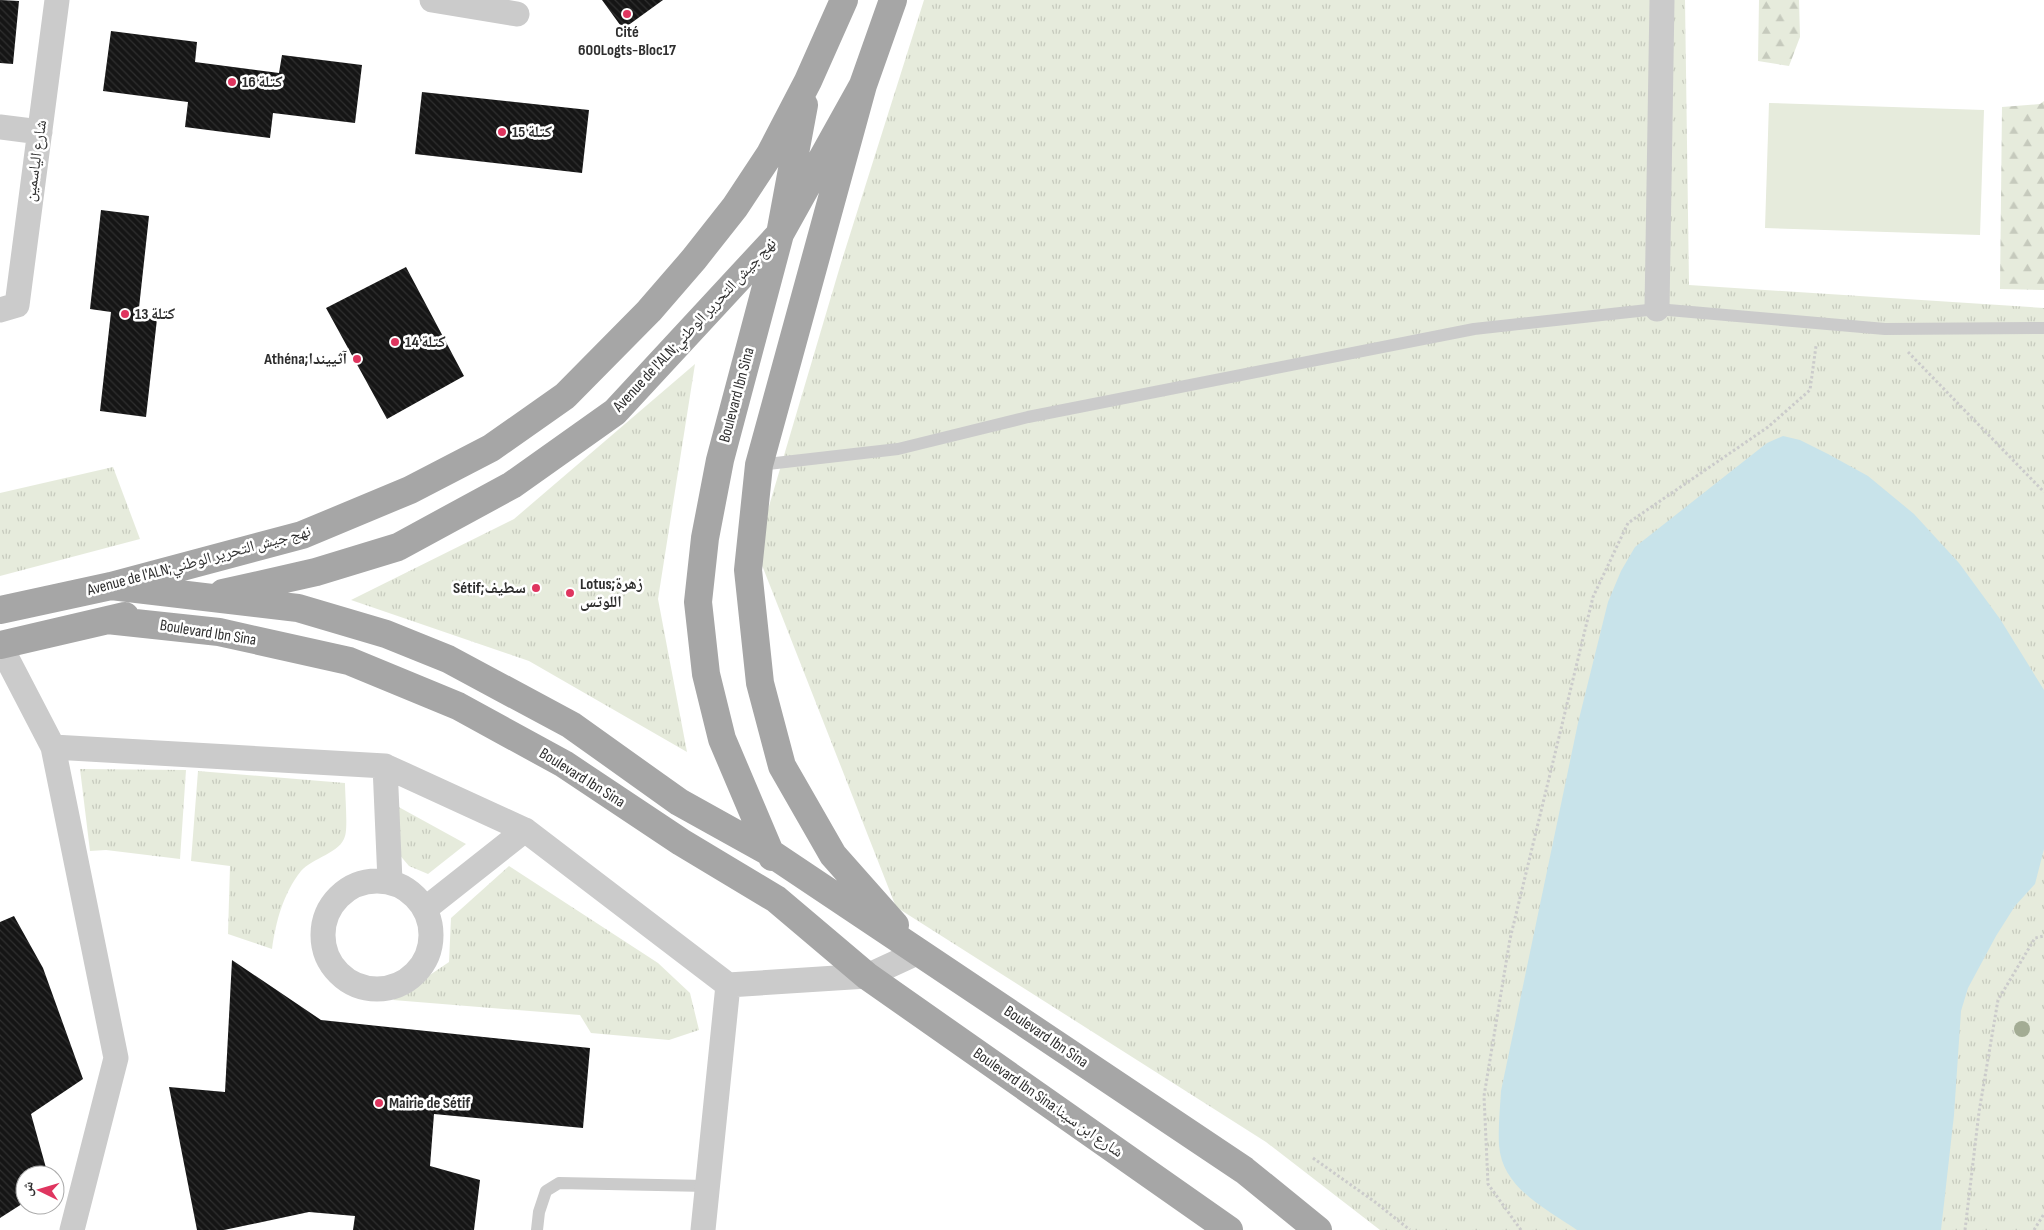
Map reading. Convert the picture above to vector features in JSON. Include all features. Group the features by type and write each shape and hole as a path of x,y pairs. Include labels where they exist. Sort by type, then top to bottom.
{"main road":[{"path":"808,81 844,0"},
{"path":"893,0 863,85 759,465 748,570 760,683 782,766 833,855 919,952"},
{"name":"Boulevard Ibn Sina","path":"808,81 780,234 720,460 705,538 698,602 706,674 722,739 769,852 826,931 867,976"},
{"name":"Avenue de l'ALN;نهج جيش التحرير الوطني","path":"0,610 111,586 302,536 410,490 490,448 565,396 649,311 694,259 735,207 770,154 808,81"},
{"path":"780,234 863,85"},
{"name":"Avenue de l'ALN;نهج جيش التحرير الوطني","path":"0,645 316,572 398,547 512,485 615,412 780,234"},
{"name":"Boulevard Ibn Sina","path":"111,586 298,608 386,634 448,659 572,725 679,802 769,852 1244,1170 1318,1230"},
{"name":"Boulevard Ibn Sina","path":"107,620 219,632 349,661 458,706 564,764 681,842 776,899 867,976"},
{"name":"Boulevard Ibn Sina:شارع ابن سينا","path":"867,976 1229,1230"}],"street":[{"name":"شارع الياسمين","path":"0,310 17,305 58,0"},
{"path":"432,0 517,14"},
{"path":"1657,309 1662,0"},
{"path":"0,127 40,132"},
{"path":"0,645 53,747 116,1058 72,1230"},
{"path":"53,747 385,766 525,830 728,984 867,976 919,952"},
{"path":"385,766 390,881"},
{"path":"425,909 525,830"},
{"path":"371,880 390,881 404,887 416,896 425,909 431,926 431,945 424,962 412,977 396,986 378,990 359,987 343,978 330,964 323,947 322,929 328,911 338,896 353,885 371,880"},
{"path":"703,1230 728,984"}],"lane":[{"path":"759,465 898,449 1028,417 1474,328 1657,309 1885,329 2044,328"},
{"path":"537,1230 539,1212 546,1191 559,1183 707,1186"}],"path":[{"path":"1521,1230 1488,1184 1484,1096 1510,939 1593,597 1628,524 1768,427 1810,390 1819,323"},
{"path":"1885,329 2044,492"},
{"path":"1965,1230 1979,1112 1998,1000 2035,938 2044,936"},
{"path":"1313,1158 1375,1202 1410,1230"},
{"path":"2034,1230 2044,1214"}],"green space":[{"path":"924,0 1685,0 1689,285 2044,308 2044,1230 1380,1230 1266,1142 896,907 756,550 841,263"},
{"path":"1759,0 1799,0 1800,37 1789,66 1758,61"},
{"path":"2044,101 2044,290 2000,289 2002,107 2040,104"},
{"path":"1769,103 1984,110 1980,235 1765,228"},
{"path":"695,364 658,599 687,752 529,661 351,600 514,519"},
{"path":"113,467 140,539 0,576 0,493"},
{"path":"80,769 186,770 180,859 106,850 90,851"},
{"path":"198,771 345,783 345,836 338,847 306,866 289,889 281,908 272,949 228,934 230,866 191,861"},
{"path":"395,805 466,844 428,874 409,866 398,853"},
{"path":"509,866 658,963 690,993 699,1030 669,1040 591,1033 580,1015 393,1000 449,962 451,918"}],"water":[{"path":"1783,436 1800,440 1868,476 1914,514 1959,563 2000,619 2044,690 2044,849 2035,884 2015,906 1996,936 1968,988 1961,1011 1954,1115 1941,1230 1577,1230 1539,1205 1517,1185 1508,1173 1502,1160 1499,1145 1499,1118 1501,1091 1578,723 1608,602 1621,571 1635,547 1767,443"}],"building":[{"path":"0,0 19,1 13,64 0,63"},
{"name":"Cité 600Logts-Bloc17","path":"602,0 663,0 623,29"},
{"name":"كتلة 16","path":"111,31 197,42 195,62 279,73 282,55 362,65 355,123 273,113 270,138 185,127 188,102 103,91"},
{"name":"كتلة 15","path":"422,92 589,110 582,173 415,154"},
{"name":"كتلة 13","path":"101,210 149,216 138,317 157,319 146,417 100,411 111,312 90,309"},
{"name":"كتلة 14","path":"406,267 464,376 387,419 326,308"},
{"path":"14,916 43,968 83,1079 31,1114 45,1165 15,1165 15,1208 0,1218 0,922"},
{"name":"Mairie de Sétif","path":"232,960 321,1020 590,1048 583,1128 434,1114 430,1166 480,1180 474,1230 353,1230 355,1216 309,1212 224,1230 197,1230 169,1087 225,1092"}],"place":[{"name":"Cité 600Logts-Bloc17","path":"627,14"},
{"name":"كتلة 16","path":"232,82"},
{"name":"كتلة 15","path":"502,132"},
{"name":"كتلة 13","path":"125,314"},
{"name":"كتلة 14","path":"395,342"},
{"name":"Athéna;آثييندا","path":"357,359"},
{"name":"Sétif;سطيف","path":"536,588"},
{"name":"Lotus;زهرة اللوتس","path":"570,593"},
{"name":"Mairie de Sétif","path":"379,1103"}]}
